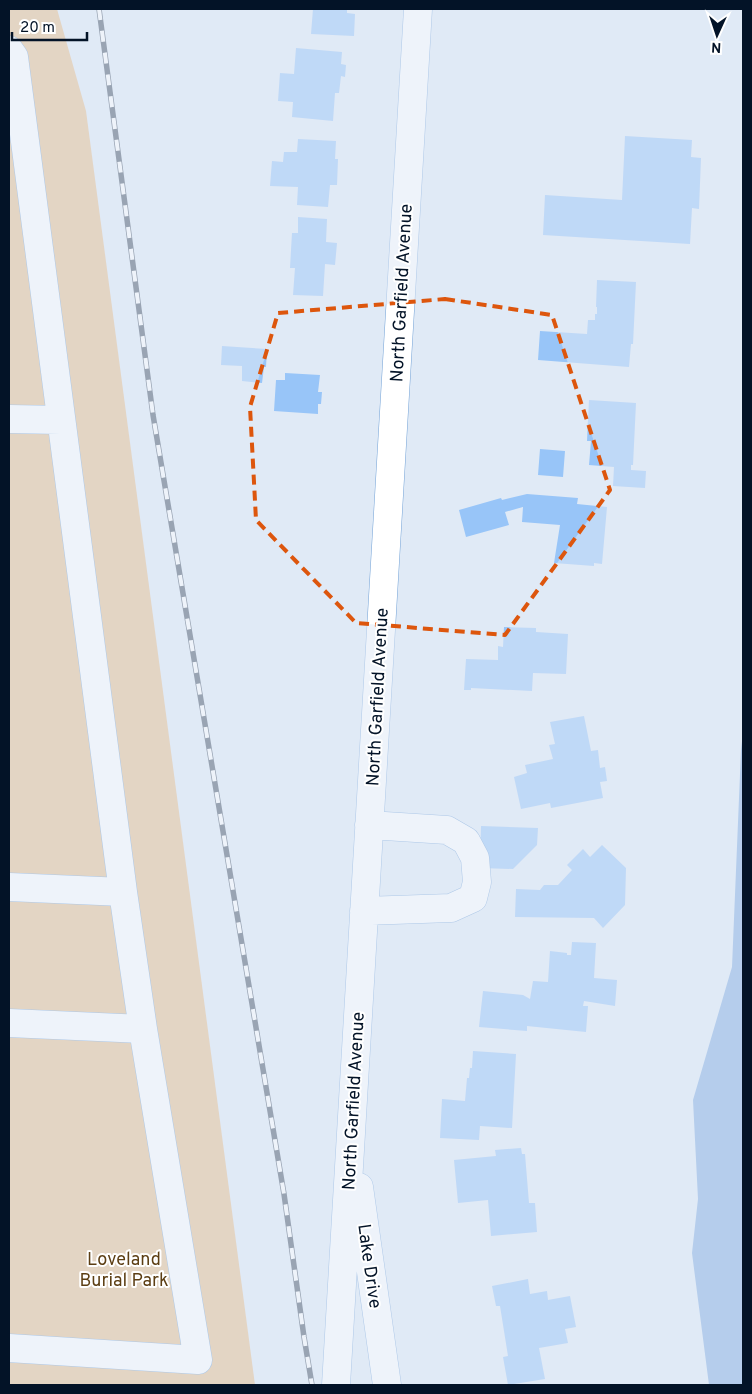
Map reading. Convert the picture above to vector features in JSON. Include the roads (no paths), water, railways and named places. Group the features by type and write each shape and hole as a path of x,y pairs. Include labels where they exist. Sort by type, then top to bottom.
{"street":[{"name":"North Garfield Avenue","path":"336,1385 418,9"},
{"path":"9,50 14,57 123,892 143,1029 198,1360 9,1348"},
{"path":"9,419 61,420"},
{"path":"364,911 451,908 473,898 477,882 475,858 466,841 447,830 369,825"},
{"path":"9,887 123,892"},
{"path":"9,1023 143,1029"},
{"name":"Lake Drive","path":"350,1147 361,1195 387,1385"}],"water":[{"path":"743,732 743,1385 709,1385 692,1253 698,1199 693,1100 732,967"}],"railway":[{"path":"99,9 153,415 284,1194 312,1385"}],"park label":[{"name":"Loveland Burial Park","path":"124,1269"}]}
